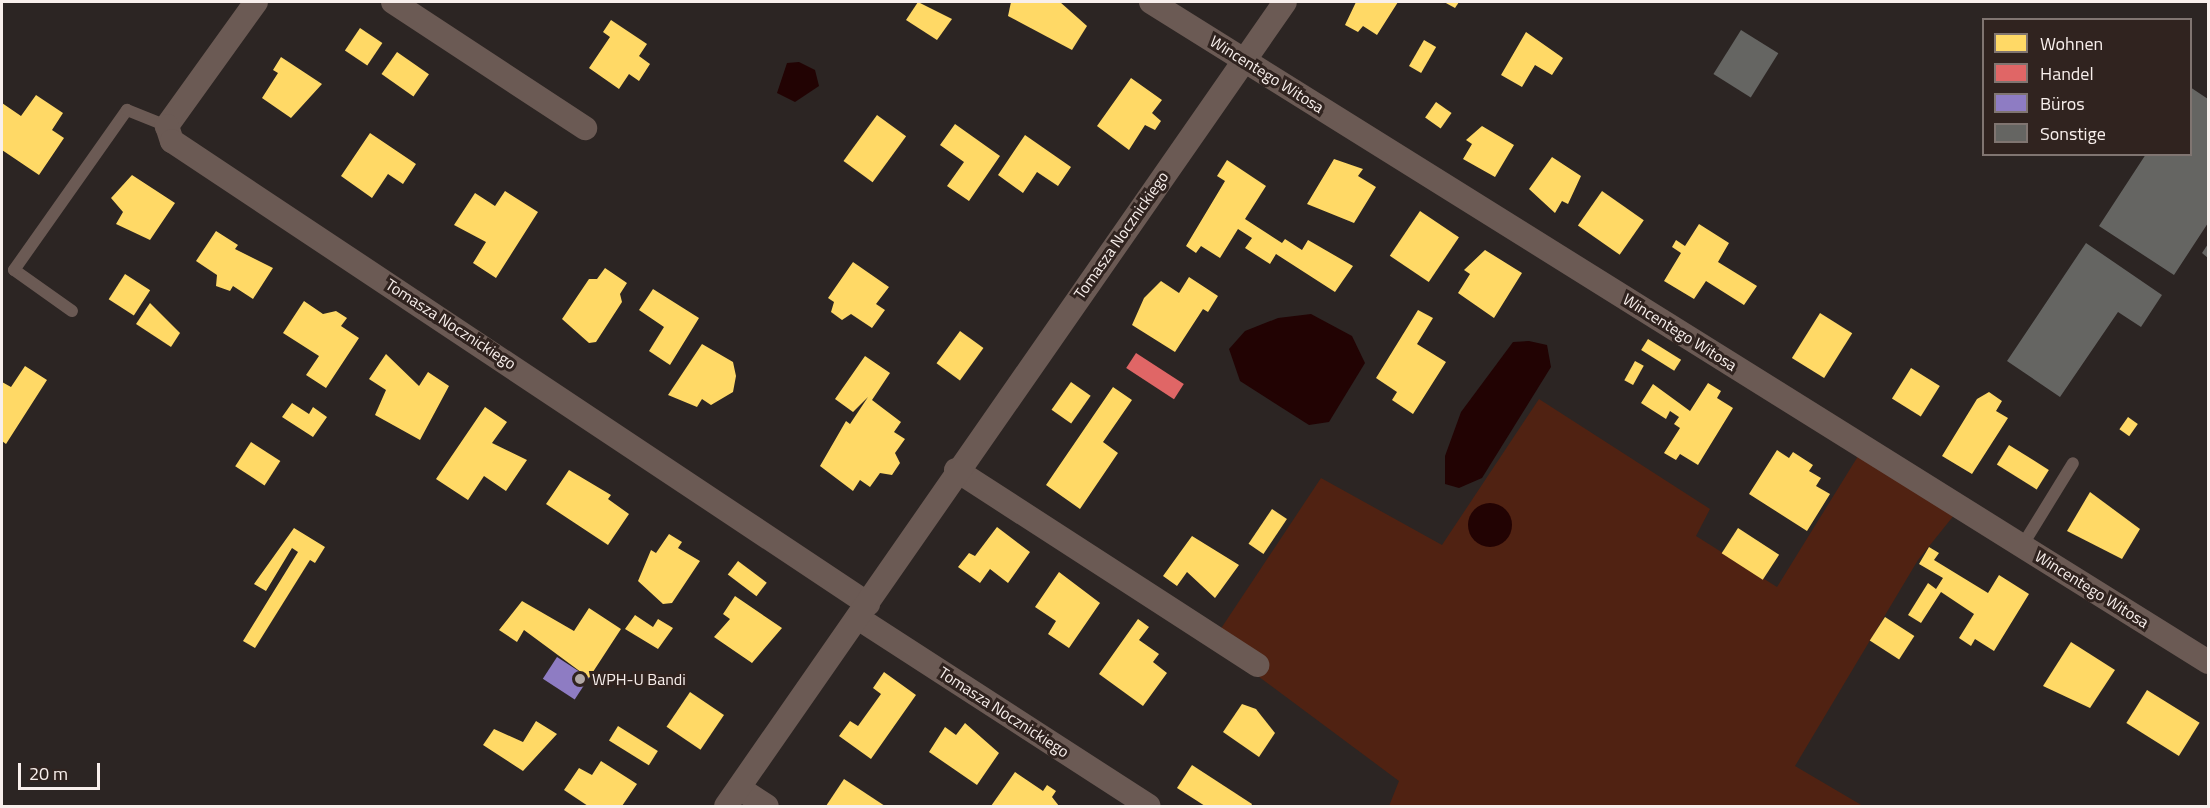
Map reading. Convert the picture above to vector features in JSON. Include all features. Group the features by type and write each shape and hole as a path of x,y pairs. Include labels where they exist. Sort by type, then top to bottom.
{"street":[{"path":"167,126 256,2"},
{"path":"393,2 585,128"},
{"name":"Wincentego Witosa","path":"1151,2 2208,662"},
{"name":"Tomasza Nocznickiego","path":"767,807 732,797 863,611 956,470 1285,2"},
{"name":"Tomasza Nocznickiego","path":"167,126 172,141 1149,807"},
{"path":"956,470 1257,665"}],"lane":[{"path":"72,310 14,270 127,110 167,126"},
{"path":"2022,546 2073,463"}],"shaded area":[{"path":"799,62 815,70 819,86 795,102 777,93 787,63"},
{"path":"1311,314 1352,336 1365,363 1329,422 1309,425 1240,381 1229,349 1245,331 1278,318"},
{"path":"1529,341 1547,345 1551,367 1482,478 1459,488 1445,484 1445,456 1461,412 1513,342"},
{"path":"1539,399 1710,509 1696,536 1777,587 1860,453 1959,509 1918,560 1795,766 1863,806 1389,806 1399,781 1212,642 1321,478 1442,545"},
{"path":"1490,503 1506,509 1512,525 1506,541 1490,547 1474,541 1468,525 1474,509"}],"building: Wohnen":[{"path":"918,2 952,19 937,40 906,20"},
{"path":"1011,2 1060,2 1087,26 1072,50 1008,16"},
{"path":"1356,2 1398,2 1377,35 1363,26 1358,32 1345,25"},
{"path":"1444,2 1459,2 1455,8"},
{"path":"611,20 647,44 639,56 650,64 639,81 629,74 619,89 589,68 610,37 603,32"},
{"path":"360,28 382,43 367,65 345,50"},
{"path":"1526,32 1563,58 1552,75 1535,65 1522,87 1501,75"},
{"path":"1424,40 1436,47 1421,73 1409,66"},
{"path":"397,52 429,74 413,96 382,74"},
{"path":"281,57 322,84 291,118 262,98 278,73 273,70"},
{"path":"1131,78 1162,100 1152,113 1161,121 1155,130 1145,125 1129,150 1097,126"},
{"path":"36,95 63,113 52,130 64,138 39,175 2,150 2,103 21,116"},
{"path":"1436,102 1452,113 1441,128 1425,118"},
{"path":"877,115 906,136 873,182 843,161"},
{"path":"955,124 1000,156 969,201 947,186 964,162 940,145"},
{"path":"1482,126 1514,145 1495,177 1463,159 1472,144 1466,140"},
{"path":"370,133 416,164 403,184 388,174 372,198 341,176"},
{"path":"1025,135 1071,167 1058,186 1037,172 1023,193 998,175"},
{"path":"1552,157 1581,176 1568,204 1562,201 1555,213 1529,189"},
{"path":"1334,159 1363,169 1358,176 1376,187 1354,223 1307,204"},
{"path":"1227,160 1266,186 1245,219 1282,243 1285,239 1302,250 1308,240 1353,266 1335,292 1276,254 1270,264 1245,248 1252,238 1238,229 1220,258 1201,246 1196,253 1186,246 1225,181 1217,176"},
{"path":"132,175 175,203 150,240 116,224 123,212 111,198"},
{"path":"505,191 538,212 496,278 473,263 486,242 454,225 475,193 495,206"},
{"path":"1602,191 1644,220 1620,255 1578,225"},
{"path":"1420,211 1459,237 1429,282 1390,256"},
{"path":"1699,224 1729,243 1718,262 1757,286 1744,305 1706,281 1694,299 1664,281 1681,253 1672,247 1676,240 1685,246"},
{"path":"216,231 238,245 235,249 273,268 253,299 233,286 230,291 216,286 217,275 196,261"},
{"path":"1485,250 1522,273 1494,318 1458,293 1470,274 1464,270"},
{"path":"853,262 889,287 876,304 885,310 872,328 851,314 842,320 831,312 834,302 828,298"},
{"path":"605,268 627,283 620,294 622,302 596,342 589,343 562,319 589,279 597,279"},
{"path":"125,274 150,290 134,315 109,299"},
{"path":"1189,277 1218,296 1208,312 1203,309 1175,352 1132,325 1144,298 1161,281 1179,293"},
{"path":"653,289 699,318 670,365 649,351 664,327 639,310"},
{"path":"304,301 323,314 336,311 347,318 341,326 359,338 326,388 306,375 319,356 283,333"},
{"path":"150,303 180,333 171,347 136,324"},
{"path":"1418,310 1433,318 1417,344 1446,362 1413,414 1392,400 1397,392 1376,378"},
{"path":"1820,313 1852,333 1824,378 1792,358"},
{"path":"960,331 983,348 960,380 936,363"},
{"path":"1648,339 1681,360 1674,371 1641,350"},
{"path":"702,344 733,362 736,376 733,392 711,405 702,399 697,407 668,395"},
{"path":"386,354 419,386 428,372 449,386 420,440 375,415 386,390 369,379"},
{"path":"865,356 890,373 872,400 901,422 894,432 905,439 895,453 900,463 892,475 880,473 870,487 860,480 853,491 820,466 846,421 850,424 868,397 853,412 835,399"},
{"path":"1635,361 1644,366 1633,385 1624,380"},
{"path":"25,366 47,380 6,444 2,441 2,382 11,387"},
{"path":"1911,368 1940,386 1921,417 1892,399"},
{"path":"1071,382 1091,396 1071,424 1051,410"},
{"path":"1708,383 1721,391 1717,398 1733,408 1698,465 1680,454 1676,460 1664,453 1680,428 1674,424 1679,417 1670,411 1666,419 1641,403 1653,384 1690,411"},
{"path":"1113,387 1132,400 1103,442 1118,453 1080,509 1046,485"},
{"path":"1989,392 2002,401 1996,411 2008,418 1972,474 1942,456 1977,399"},
{"path":"292,403 309,414 313,407 327,417 313,437 282,417"},
{"path":"485,407 507,422 492,443 527,460 506,491 484,476 468,500 436,479"},
{"path":"2128,417 2138,424 2129,436 2119,429"},
{"path":"251,442 280,461 265,485 235,466"},
{"path":"2009,445 2049,470 2037,489 1997,465"},
{"path":"1777,450 1789,458 1793,452 1813,465 1809,471 1821,478 1816,486 1830,494 1807,531 1749,494"},
{"path":"569,470 611,495 608,499 629,514 608,545 546,504"},
{"path":"2090,492 2140,529 2122,559 2067,531"},
{"path":"1272,509 1287,519 1263,554 1249,544"},
{"path":"997,527 1030,552 1008,583 990,569 980,583 958,567 969,553 975,556"},
{"path":"294,528 325,547 315,563 310,560 255,648 243,641 298,552 292,548 266,591 254,584"},
{"path":"1738,528 1779,555 1763,580 1722,553"},
{"path":"669,534 682,542 678,548 700,561 672,603 663,604 638,581 651,550 656,553"},
{"path":"1192,536 1239,565 1215,598 1187,572 1177,586 1163,576"},
{"path":"1929,547 1939,553 1934,560 1988,593 1999,575 2029,594 1994,651 1975,639 1971,646 1959,638 1974,614 1941,592 1921,623 1908,615 1928,583 1936,589 1943,578 1919,564"},
{"path":"738,561 767,583 757,596 728,575"},
{"path":"1059,572 1100,603 1069,648 1048,634 1056,621 1035,607"},
{"path":"735,596 782,628 752,663 714,637 730,619 723,614"},
{"path":"522,601 574,631 589,608 621,629 589,678 524,630 517,642 499,630"},
{"path":"635,615 653,627 658,619 673,628 658,649 625,629"},
{"path":"1885,617 1914,636 1899,660 1870,640"},
{"path":"1138,619 1149,627 1139,640 1159,654 1153,662 1167,673 1143,706 1099,674"},
{"path":"2071,642 2115,670 2090,708 2043,686"},
{"path":"884,672 916,695 871,759 839,736 850,721 858,726 881,694 873,688"},
{"path":"2147,690 2200,723 2179,756 2126,723"},
{"path":"690,692 724,715 701,750 667,727"},
{"path":"1242,704 1256,709 1275,733 1259,757 1223,732"},
{"path":"536,721 557,734 523,771 483,745 494,729 523,742"},
{"path":"965,723 999,753 977,785 929,752 945,727 956,735"},
{"path":"618,726 658,751 649,765 609,740"},
{"path":"601,761 637,784 622,806 588,806 564,790 579,768 592,775"},
{"path":"1192,765 1252,804 1251,806 1205,806 1177,788"},
{"path":"1015,772 1043,791 1047,785 1056,791 1052,797 1059,806 991,806"},
{"path":"844,779 885,806 826,806"}],"building: Handel":[{"path":"1136,353 1184,384 1174,399 1126,368"}],"building: Büros":[{"path":"557,657 589,678 575,700 543,679"}],"building: Sonstige":[{"path":"1741,30 1778,53 1751,97 1713,74"},
{"path":"2192,88 2208,99 2208,223 2174,275 2099,226 2145,156 2192,156"},
{"path":"2086,243 2162,295 2141,327 2118,312 2060,397 2007,361"},
{"path":"2208,244 2208,258 2202,253"}],"place":[{"name":"WPH-U Bandi","path":"580,679"}]}
